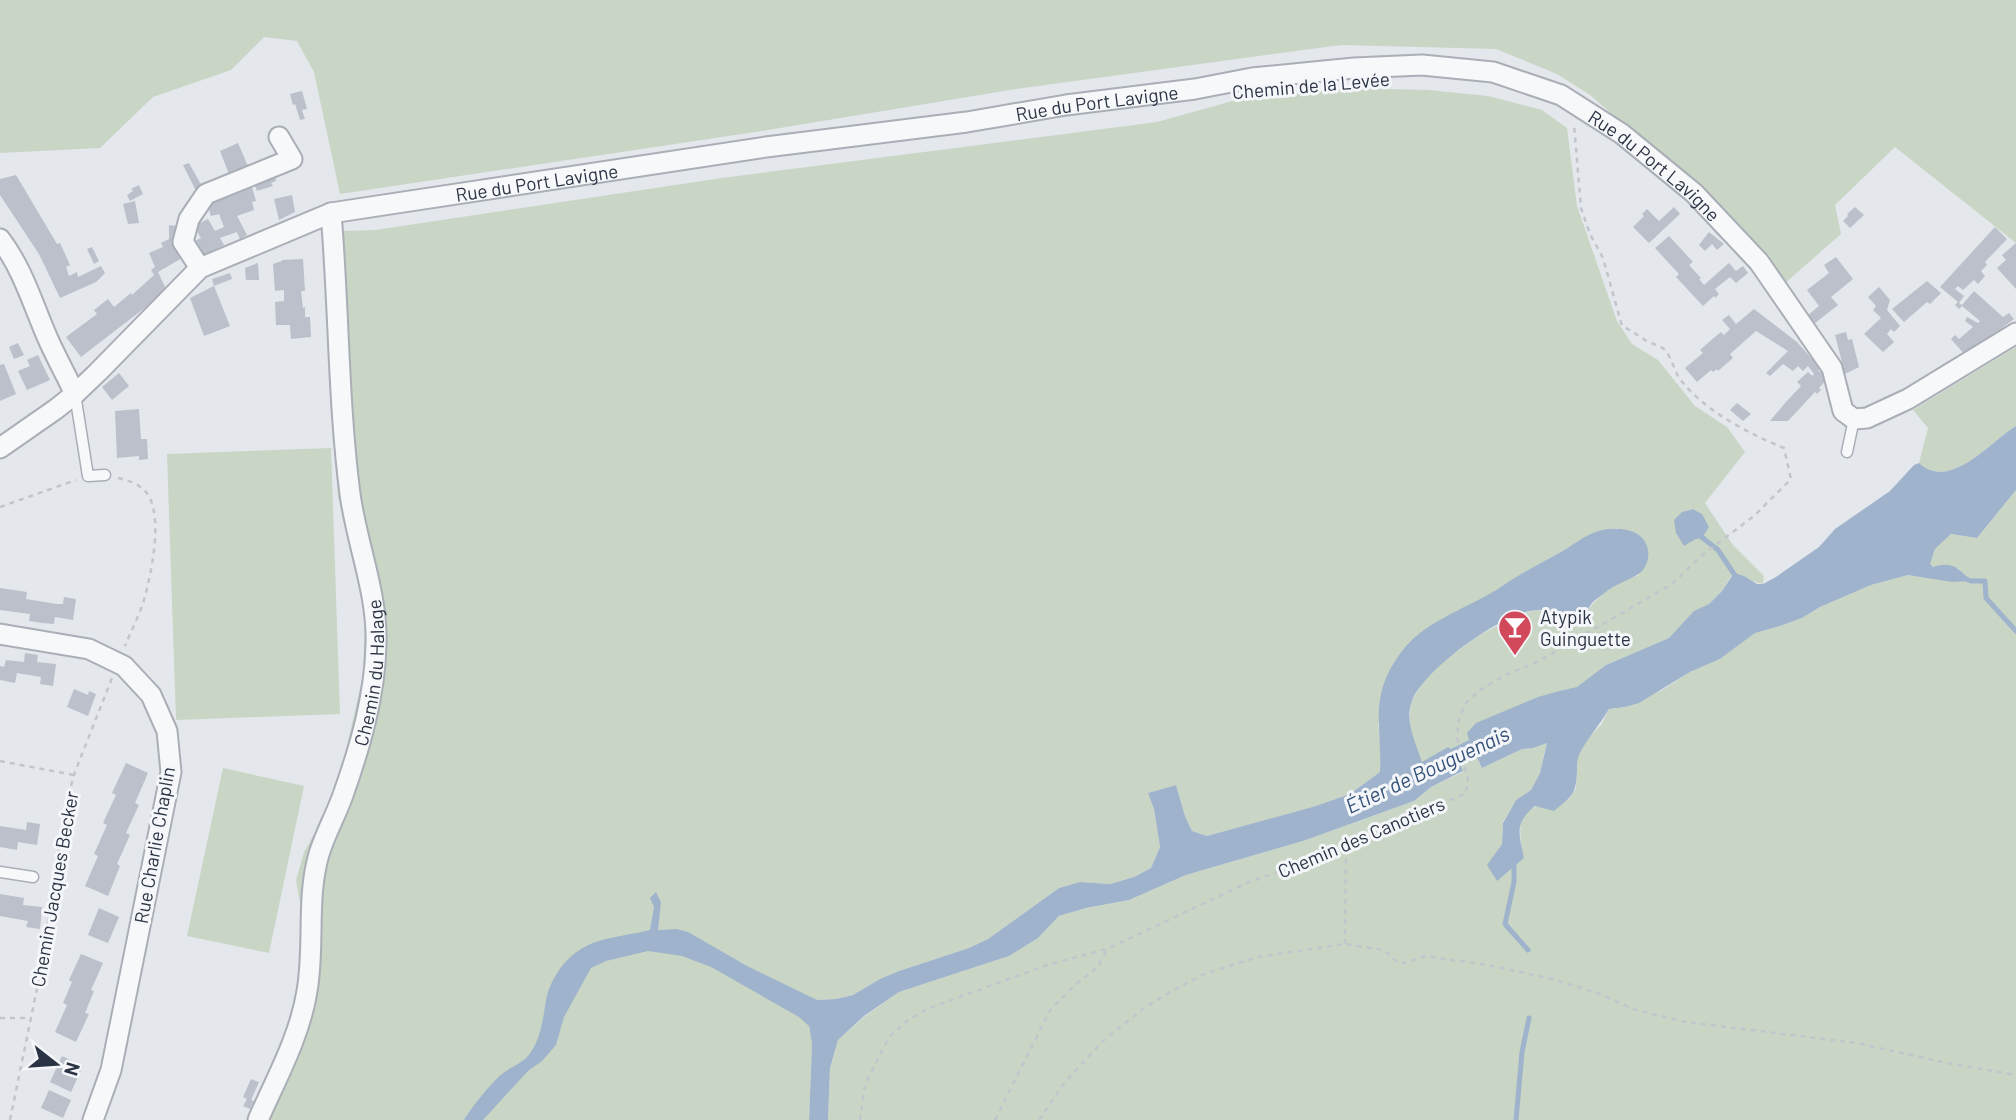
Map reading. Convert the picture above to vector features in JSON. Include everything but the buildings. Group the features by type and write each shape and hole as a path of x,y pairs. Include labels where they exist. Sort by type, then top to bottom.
{"street":[{"name":"Rue du Port Lavigne","path":"0,448 75,394 200,268 331,213 766,147 967,122 1066,105 1195,89 1252,78 1354,68 1422,65 1493,72 1561,95 1622,134 1694,193 1759,262 1832,368 1843,411 1854,419"},
{"path":"200,268 183,242 189,219 206,194 292,159 279,137"},
{"name":"Chemin du Halage","path":"258,1120 296,1030 307,992 312,891 319,853 359,749 371,694 376,646 375,612 351,498 345,450 331,213"},
{"path":"0,239 11,253 29,290 48,339 75,394"},
{"path":"1854,419 1867,418 1908,399 2016,333"},
{"name":"Rue Charlie Chaplin","path":"0,634 89,649 124,666 151,695 167,731 171,772 111,1070 93,1120"}],"lane":[{"path":"75,394 88,475 105,475"},
{"path":"1847,452 1854,419"},
{"path":"0,872 33,877"}],"path":[{"name":"Chemin des Canotiers","path":"860,1120 865,1085 889,1037 907,1021 927,1009 1037,969 1107,949 1247,883 1346,847 1466,793 1468,780 1457,737 1459,718 1466,703 1480,690 1539,661 1672,584 1701,556 1754,516 1791,479 1784,448 1723,418 1679,379 1664,349 1622,326 1603,258 1590,234 1581,208 1575,126 1572,118"},
{"path":"0,507 88,475"},
{"name":"Chemin Jacques Becker","path":"10,1120 40,974 66,803 74,775 144,601 153,559 153,504 145,490 129,481 105,475"},
{"path":"0,761 74,775"},
{"path":"1345,944 1346,847"},
{"path":"1039,1120 1065,1082 1104,1040 1144,1008 1163,997 1204,974 1258,957 1345,944 1384,950 1397,962 1425,956 1528,974 1597,993 1636,1010 1686,1022 1856,1044 2016,1075"},
{"path":"995,1120 1050,1010 1098,967 1107,949"},
{"path":"0,1018 31,1018"}],"green space":[{"path":"0,0 2016,0 2016,243 1895,147 1835,205 1841,234 1784,284 1734,221 1590,95 1557,74 1496,49 1341,45 1016,89 762,131 340,194 314,72 297,41 264,37 231,70 153,97 100,148 0,153"},
{"path":"1350,88 1428,90 1488,96 1542,110 1567,128 1577,206 1617,321 1632,344 1658,360 1695,406 1727,427 1745,452 1705,503 1733,545 1764,576 1763,584 1733,573 1722,591 1709,604 1694,612 1669,638 1606,665 1577,688 1559,691 1518,706 1470,740 1451,750 1448,747 1422,763 1409,727 1411,702 1424,681 1443,662 1478,636 1520,614 1538,610 1564,617 1585,614 1609,590 1639,575 1618,528 1598,531 1582,539 1493,592 1378,723 1380,772 1350,794 1317,806 1207,836 1192,831 1176,785 1148,793 1154,809 1160,847 1151,868 1134,877 1110,884 1080,882 1059,888 988,939 969,948 899,971 853,995 817,1000 809,1026 812,1044 809,1120 248,1120 288,1026 298,984 301,908 296,880 304,852 325,815 341,773 363,675 365,614 338,497 327,338 342,231 375,230 722,178 1157,122 1236,100","holes":["1692,509 1702,514 1696,539 1684,545 1677,533 1682,512"]},
{"path":"2016,347 2016,426 1957,468 1944,472 1931,470 1919,463 1928,428 1913,410"},
{"path":"331,448 340,714 176,720 167,454"},
{"path":"2016,490 2016,1120 828,1120 830,1068 838,1040 899,992 1009,956 1038,938 1059,916 1129,900 1186,875 1303,841 1414,801 1431,787 1463,772 1459,761 1476,754 1482,768 1522,749 1547,742 1540,773 1531,790 1516,800 1503,822 1502,844 1488,865 1514,866 1523,858 1520,829 1526,813 1541,805 1569,799 1576,788 1577,758 1609,709 1625,707 1664,689 1690,672 1720,659 1755,633 1802,618 1820,607 1871,585 1908,575 1970,581 1958,568 1929,565 1935,549 1951,534 1977,538"},
{"path":"223,768 304,786 269,953 187,936"}],"water":[{"name":"Étier de Bouguenais","path":"2016,426 2016,490 1977,538 1951,534 1935,549 1930,564 1933,567 1955,567 1971,581 1952,582 1908,575 1871,585 1820,607 1802,618 1755,633 1720,659 1690,672 1639,703 1609,709 1579,755 1576,785 1572,794 1554,811 1535,806 1528,812 1520,829 1524,858 1497,881 1487,865 1502,844 1503,823 1516,800 1531,790 1540,773 1547,743 1522,749 1482,768 1476,755 1468,756 1459,761 1463,771 1431,787 1414,801 1303,841 1186,875 1129,900 1059,916 1038,938 1009,956 899,992 864,1016 838,1040 830,1068 828,1120 809,1120 812,1044 809,1026 799,1017 711,967 682,956 648,951 606,961 591,968 564,1017 556,1045 483,1120 464,1120 497,1078 525,1059 532,1050 541,1029 549,988 568,959 600,941 650,930 654,907 650,898 656,892 661,902 658,930 677,929 688,932 747,966 817,1000 853,995 899,971 988,939 1059,888 1080,882 1110,884 1134,877 1151,868 1160,847 1154,809 1148,793 1176,785 1192,831 1207,836 1350,794 1380,772 1379,710 1384,682 1391,667 1411,641 1432,625 1592,533 1615,529 1640,535 1648,549 1644,568 1598,598 1582,615 1569,617 1538,610 1524,613 1487,631 1448,659 1419,688 1412,701 1409,717 1422,762 1448,747 1451,749 1469,740 1467,733 1476,723 1538,697 1577,687 1606,665 1669,638 1694,611 1709,604 1722,591 1734,573 1757,584 1776,577 1819,547 1835,529 1890,491 1914,465 1919,463 1931,470 1944,472 1957,468"},
{"path":"1693,509 1702,514 1709,527 1702,538 1684,546 1676,533 1674,520 1682,512"}],"waterway":[{"path":"1699,535 1718,550 1736,577"},
{"path":"1966,579 1985,581 1986,598 2016,631"},
{"path":"1514,862 1514,882 1505,924 1528,950"},
{"path":"1516,1120 1522,1052 1529,1018"}],"place":[{"name":"Atypik Guinguette","path":"1515,657"}]}
